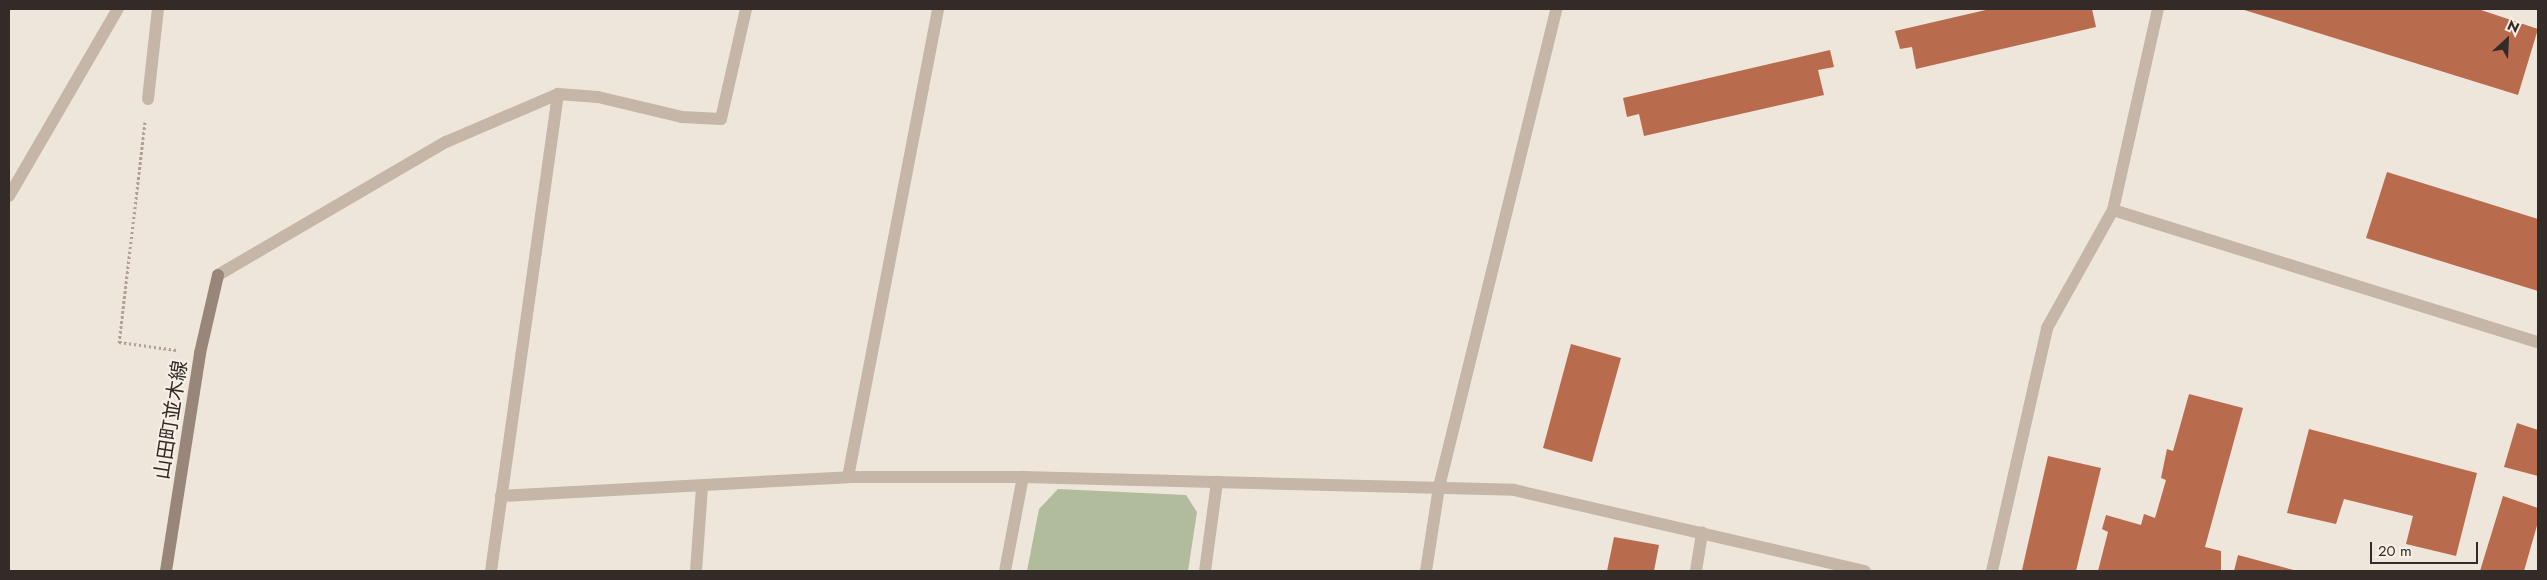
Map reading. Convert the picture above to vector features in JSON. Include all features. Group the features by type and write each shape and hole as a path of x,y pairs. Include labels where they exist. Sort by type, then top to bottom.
{"street":[{"path":"9,196 118,9"},
{"path":"148,99 158,9"},
{"path":"491,571 558,94 598,97 682,117 721,119 746,9"},
{"path":"848,477 938,9"},
{"path":"1426,571 1439,486 1556,9"},
{"path":"1992,571 2047,328 2113,210 2158,9"},
{"name":"山田町並木線","path":"166,571 200,353 218,275 446,142 558,94"},
{"path":"2113,210 2538,342"},
{"path":"502,496 702,487 848,477 1023,477 1439,486 1514,490 1864,571"},
{"path":"1006,571 1023,477"},
{"path":"1205,571 1217,482"},
{"path":"696,571 702,487"},
{"path":"1696,571 1702,532"}],"path":[{"path":"148,99 119,342 200,353"}],"green space":[{"path":"1058,489 1186,495 1197,512 1188,571 1027,571 1039,509"}],"building":[{"path":"1990,9 2092,9 2096,27 1916,69 1912,47 1900,49 1895,31"},
{"path":"2241,9 2478,9 2538,29 2518,95"},
{"path":"1830,50 1834,67 1818,70 1824,95 1644,136 1639,114 1627,117 1623,98"},
{"path":"2387,172 2538,219 2538,291 2366,238"},
{"path":"1571,344 1621,358 1592,462 1543,448"},
{"path":"2189,394 2243,408 2205,547 2221,551 2221,571 2098,571 2108,532 2102,529 2106,515 2141,525 2144,514 2155,518 2166,480 2161,478 2167,449 2173,451"},
{"path":"2517,423 2538,430 2538,476 2504,467"},
{"path":"2309,429 2477,473 2456,556 2406,544 2413,516 2344,499 2336,524 2287,513"},
{"path":"2048,456 2101,468 2076,571 2022,570"},
{"path":"2503,496 2538,508 2538,522 2524,571 2480,571"},
{"path":"1614,537 1659,545 1654,571 1607,571"},
{"path":"2238,555 2297,571 2234,571"}]}
